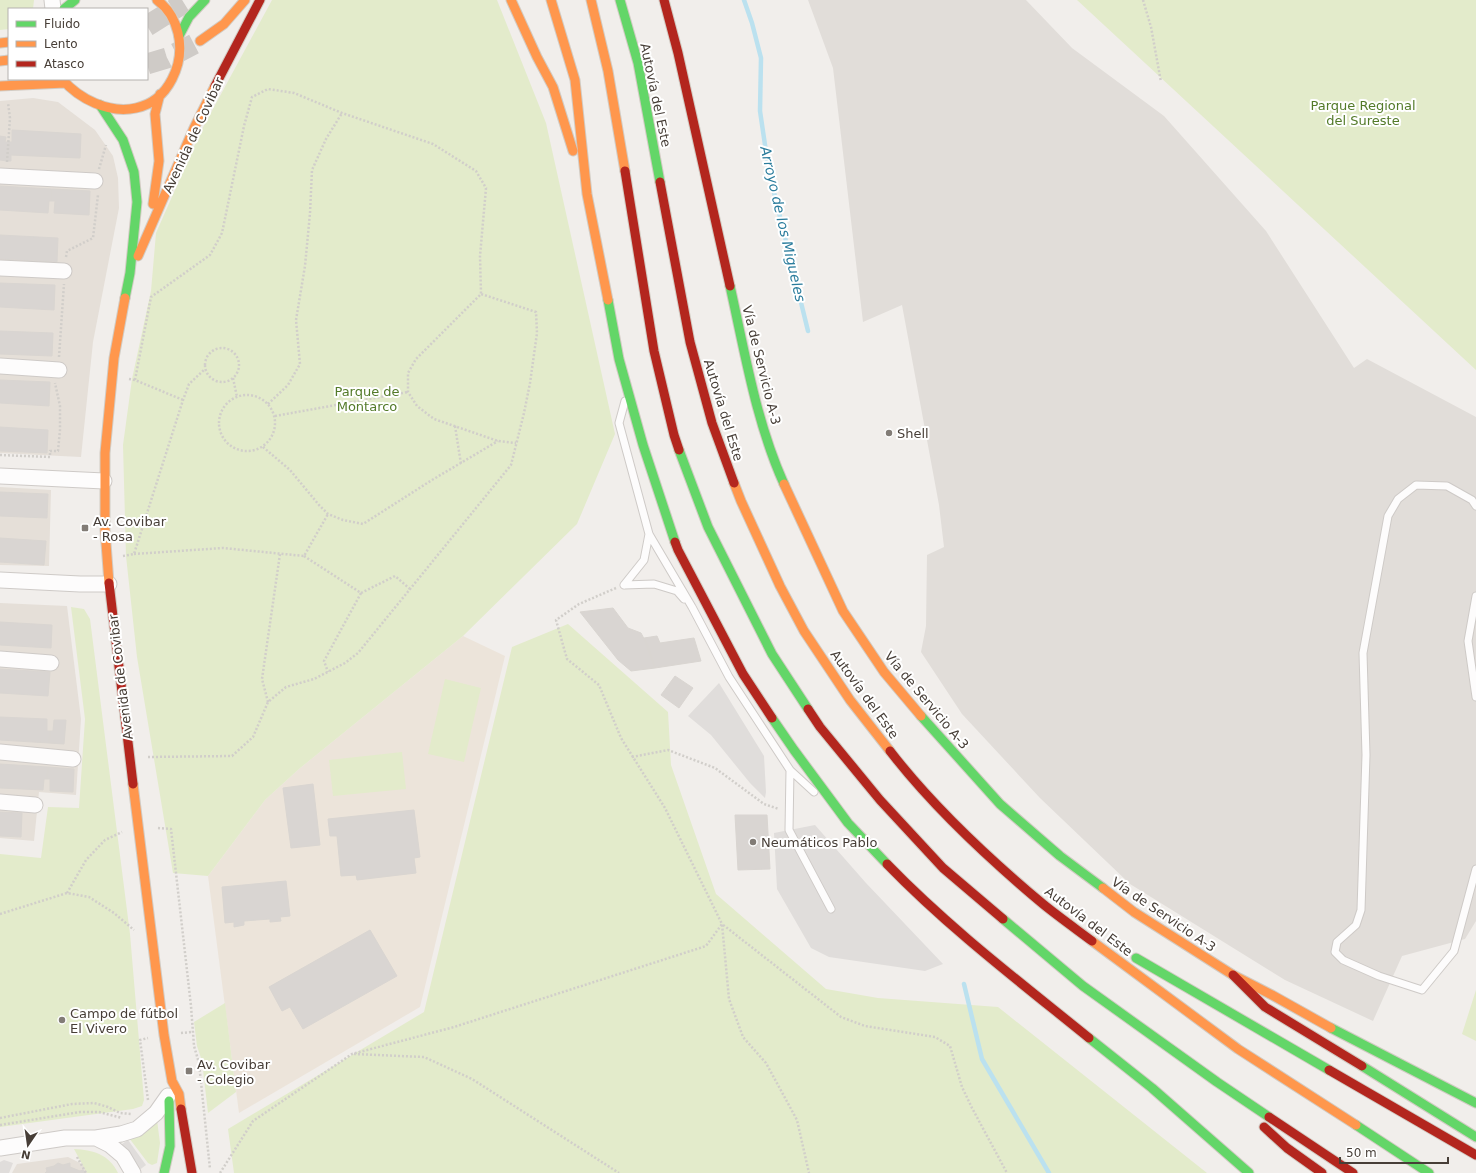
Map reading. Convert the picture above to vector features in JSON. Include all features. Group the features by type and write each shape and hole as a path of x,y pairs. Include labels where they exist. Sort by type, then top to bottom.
{"main road":[{"path":"65,8 75,0"},
{"path":"0,86 63,81 83,97 100,105 120,109 141,106 160,94 171,81 179,66 179,36 174,19 164,5 157,0"},
{"path":"179,36 189,17 205,0"},
{"path":"200,40 224,24 245,0"},
{"name":"Avenida de Covibar","path":"130,273 194,128 260,0"},
{"path":"511,0 536,57 553,86 587,194"},
{"path":"551,0 575,80 587,194 619,359 643,445 678,550 742,674 794,750 848,823 918,896 985,954 1152,1088 1249,1173"},
{"path":"591,0 608,72 654,351 674,435 708,527 772,654 820,727 880,800 943,868 1083,986 1217,1082 1353,1173"},
{"name":"Autovía del Este","path":"620,0 638,63 690,342 712,423 741,501 780,586 804,632 850,700 911,778 969,838 1044,905 1238,1049 1429,1173"},
{"name":"Vía de Servicio A-3","path":"664,0 678,52 757,408 779,472 843,611 884,672 918,713 1000,804 1060,856 1134,912 1233,975 1272,995 1344,1036 1476,1103"},
{"path":"151,227 159,161 155,114 160,94"},
{"name":"Avenida de Covibar","path":"100,105 123,140 134,172 137,202 130,273 114,358 105,453 104,481 109,584 164,1035 172,1081 179,1094 192,1173"},
{"path":"1044,905 1111,944"},
{"path":"1131,955 1476,1154"},
{"path":"1233,975 1265,1007 1476,1137"},
{"name":"Avenida de Covibar","path":"164,1173 170,1146 168,1096 172,1081"},
{"path":"1217,1082 1287,1148 1322,1173"}],"street":[{"path":"3,176 95,181"},
{"path":"0,268 64,271"},
{"path":"0,366 59,370"},
{"path":"0,476 104,481"},
{"path":"0,580 109,584"},
{"path":"0,659 50,663"},
{"path":"0,752 73,759"},
{"path":"0,802 35,805"},
{"name":"Avenida de Covibar","path":"0,1148 65,1138 96,1138 121,1134 137,1129 156,1113 168,1096"},
{"path":"96,1138 110,1145 123,1156 133,1173"}],"lane":[{"path":"628,390 618,423 650,534 729,677 790,770 848,823"},
{"path":"1476,506 1472,500 1447,486 1416,485 1398,499 1388,516 1362,653 1366,755 1361,910 1356,924 1337,942 1335,952 1343,960 1380,976 1422,990 1454,951 1476,869"},
{"path":"624,585 644,560 650,534"},
{"path":"624,585 654,584 677,591 692,608"},
{"path":"1476,596 1468,641 1476,697"},
{"path":"790,770 789,830 831,909"}],"path":[{"path":"1143,0 1151,27 1161,82"},
{"path":"135,380 151,297 210,255 222,233 244,126 252,97 268,89 294,93 342,113 433,144 476,171 486,188 480,256 481,294 416,359 408,374 408,392 417,406 434,419 498,441 516,443"},
{"path":"3,176 10,118 8,100"},
{"path":"268,404 288,385 300,364 296,320 305,266 312,170 326,139 342,113"},
{"path":"147,758 232,756 253,738 268,702 286,687 314,679 345,663 358,653 510,465 530,382 537,333 536,312 481,294"},
{"path":"134,554 189,384 205,369 206,358 210,353 220,348 226,348 235,354 239,364 236,374 228,381 217,381 212,378 205,369"},
{"path":"233,378 237,397"},
{"path":"129,379 135,380 183,400"},
{"path":"275,416 408,392"},
{"path":"246,395 256,396 268,404 275,416 276,423 274,433 263,447 246,452 236,449 227,443 221,435 219,422 221,412 226,404 237,397 246,395"},
{"path":"0,455 50,457 50,451 58,451 60,406"},
{"path":"455,426 461,464"},
{"path":"263,447 290,470 328,514 343,520 363,524 432,480 498,441"},
{"path":"304,556 328,514"},
{"path":"123,556 223,548 304,556 361,593"},
{"path":"268,702 262,679 280,554"},
{"path":"328,672 324,661 361,593 395,576 410,589"},
{"path":"624,585 579,604 556,620 567,659 599,685 621,738 665,808 722,924 729,998 743,1037 766,1063 797,1120 809,1173"},
{"path":"632,757 668,750 715,768 764,804 789,812"},
{"path":"158,828 171,829 191,1006 194,1046 199,1063 210,1163"},
{"path":"68,893 86,860 105,840 123,832"},
{"path":"0,914 68,893 89,897 114,913 134,930"},
{"path":"220,1173 253,1121 352,1054 454,1027 706,946 722,924"},
{"path":"722,924 841,1017 866,1026 935,1038 950,1046 962,1087 1007,1173"},
{"path":"147,1038 140,1040 149,1107"},
{"path":"352,1054 424,1057 472,1079 619,1173"},
{"path":"0,1118 72,1104 94,1103 108,1107 120,1113 136,1114"},
{"path":"0,1125 80,1112 99,1112 114,1117 127,1118"},
{"path":"77,1157 86,1173"}],"shaded area":[{"path":"808,0 1026,0 1072,48 1164,116 1266,231 1354,368 1367,359 1476,417 1476,921 1465,939 1402,956 1373,1021 1285,980 1130,884 1040,798 962,714 921,652 926,626 927,555 944,547 939,505 902,305 863,322 833,68"},
{"path":"33,98 58,102 95,130 113,156 118,178 119,208 93,342 81,457 0,453 0,101"},
{"path":"0,487 51,490 49,566 0,565"},
{"path":"0,603 67,606 81,719 76,795 39,792 34,841 0,838"},
{"path":"463,636 505,656 420,1007 239,1113 208,876 265,800 299,769"},
{"path":"719,683 764,756 765,798 750,783 711,735 688,716"},
{"path":"815,825 866,883 943,964 925,971 829,957 811,948 777,889 774,833"},
{"path":"128,1140 146,1165 138,1171 119,1146"},
{"path":"68,1157 84,1165 89,1173 12,1173 17,1164"},
{"path":"4,1160 13,1163 9,1173 0,1173 0,1162"}],"green space":[{"path":"0,0 34,0 33,8 8,8 8,29 0,30"},
{"name":"Parque de Montarco","path":"272,0 497,0 546,123 615,434 577,524 463,636 299,769 265,800 208,876 173,873 137,657 126,556 123,445 132,379 151,291 156,233 201,131"},
{"name":"Parque Regional del Sureste","path":"1077,0 1476,0 1476,370"},
{"path":"71,607 84,609 90,619 130,934 144,1100 142,1106 133,1109 0,1127 0,854 41,858 48,807 79,808 85,719"},
{"path":"568,624 668,712 671,765 716,894 826,989 878,998 998,1007 1207,1173 234,1173 228,1129 424,1012 512,647"},
{"path":"445,679 481,688 464,762 428,754"},
{"path":"402,752 406,789 333,796 329,760"},
{"path":"1476,990 1476,1041 1462,1034"},
{"path":"225,1003 236,1092 208,1113 202,1061 197,1046 194,1022"},
{"path":"157,1120 160,1143 157,1163 152,1165 148,1163 129,1138"},
{"path":"74,1149 88,1150 100,1154 110,1161 118,1173 87,1173"}],"building":[{"path":"12,130 81,134 80,158 11,155 11,161 7,161 9,142 12,142"},
{"path":"0,136 6,137 5,142 9,142 7,161 0,160"},
{"path":"0,186 52,189 52,201 49,201 48,213 0,210"},
{"path":"52,189 90,191 89,215 54,213 55,201 52,201"},
{"path":"0,235 58,238 57,262 0,259"},
{"path":"0,283 55,285 54,310 0,307"},
{"path":"0,331 53,333 52,356 0,354"},
{"path":"0,380 50,382 49,406 0,403"},
{"path":"0,427 48,430 47,453 0,451"},
{"path":"0,492 48,494 47,518 0,516"},
{"path":"0,538 46,541 44,565 0,562"},
{"path":"613,608 628,628 641,633 648,646 655,668 631,671 618,660 580,612"},
{"path":"0,622 52,625 51,648 0,645"},
{"path":"657,636 660,643 694,638 701,661 655,668 644,638"},
{"path":"0,669 50,672 48,696 0,693"},
{"path":"675,676 693,688 679,708 661,695"},
{"path":"0,717 47,719 47,731 50,731 49,743 0,740"},
{"path":"54,720 66,720 64,744 49,743 50,731 53,731"},
{"path":"0,764 48,767 47,779 44,779 43,790 0,788"},
{"path":"48,767 74,769 73,792 50,791 50,779 47,779"},
{"path":"313,784 320,845 291,848 283,788"},
{"path":"414,810 420,857 414,858 416,873 357,880 356,875 341,876 337,836 330,836 328,819"},
{"path":"0,812 22,813 21,837 0,836"},
{"name":"Neumáticos Pablo","path":"735,815 767,815 770,869 738,870"},
{"path":"286,881 290,916 280,917 281,921 270,922 270,919 244,921 244,925 234,927 234,922 225,923 222,887"},
{"path":"370,930 397,976 303,1029 290,1007 282,1011 269,987"},
{"path":"58,1163 63,1165 70,1163 70,1167 80,1171 83,1170 85,1173 45,1173 47,1171 46,1168 54,1166"}],"waterway":[{"name":"Arroyo de los Migueles","path":"744,0 752,23 761,58 760,111 769,172 808,331"},
{"path":"964,984 982,1059 1049,1173"}],"tunnel":[{"path":"148,25 184,3"},
{"path":"148,64 167,58 194,44"}],"traffic: fast":[{"path":"65,8 75,0"},
{"path":"179,36 189,17 205,0"},
{"path":"620,0 638,63 660,182"},
{"path":"100,105 123,140 134,172 137,202 130,273 125,298"},
{"path":"730,286 752,387 766,436 784,484"},
{"path":"608,300 619,359 643,445 675,542"},
{"path":"679,450 708,527 772,654 808,709"},
{"path":"921,716 1000,804 1060,856 1103,888"},
{"path":"772,718 848,823 887,864"},
{"path":"1003,919 1083,986 1217,1082 1269,1117"},
{"path":"1136,958 1329,1070"},
{"path":"1331,1028 1476,1103"},
{"path":"1089,1038 1152,1088 1249,1173"},
{"path":"1362,1066 1476,1137"},
{"path":"164,1173 170,1146 169,1101"},
{"path":"1356,1125 1429,1173"}],"traffic: slow":[{"path":"63,80 86,99 105,107 115,109 136,108 148,104 157,98 166,89 172,79 179,56 180,45 173,19 168,11 157,0"},
{"path":"200,41 224,24 245,0"},
{"path":"511,0 537,57 553,87 573,151"},
{"path":"551,0 575,80 587,194 608,300"},
{"path":"591,0 608,71 625,171"},
{"path":"0,43 8,42"},
{"path":"0,61 8,60"},
{"path":"0,86 65,83"},
{"path":"138,256 194,128 215,86"},
{"path":"153,204 159,161 155,114 160,94"},
{"path":"109,583 105,530 105,453 114,358 125,298"},
{"path":"734,483 780,586 804,631 850,700 890,751"},
{"path":"784,484 843,611 884,672 921,716"},
{"path":"133,784 164,1035 172,1081 179,1094 181,1109"},
{"path":"1103,888 1134,912 1233,975 1331,1028"},
{"path":"1092,941 1238,1049 1356,1125"}],"traffic: jam":[{"path":"215,86 260,0"},
{"path":"664,0 678,53 730,286"},
{"path":"625,171 654,351 679,450"},
{"path":"660,182 690,342 712,423 734,483"},
{"path":"675,542 743,674 772,718"},
{"path":"109,583 133,784"},
{"path":"808,709 820,727 880,800 943,868 1003,919"},
{"path":"890,751 907,772 962,832 1043,904 1092,941"},
{"path":"887,864 911,888 960,932 1089,1038"},
{"path":"1233,975 1265,1007 1362,1066"},
{"path":"1329,1070 1476,1155"},
{"path":"181,1109 192,1173"},
{"path":"1269,1117 1353,1173"},
{"path":"1264,1127 1287,1148 1322,1173"}],"place":[{"name":"Shell","path":"889,433"},
{"name":"Av. Covibar - Rosa","path":"85,528"},
{"name":"Neumáticos Pablo","path":"753,842"},
{"name":"Campo de fútbol El Vivero","path":"62,1020"},
{"name":"Av. Covibar - Colegio","path":"189,1071"}]}
